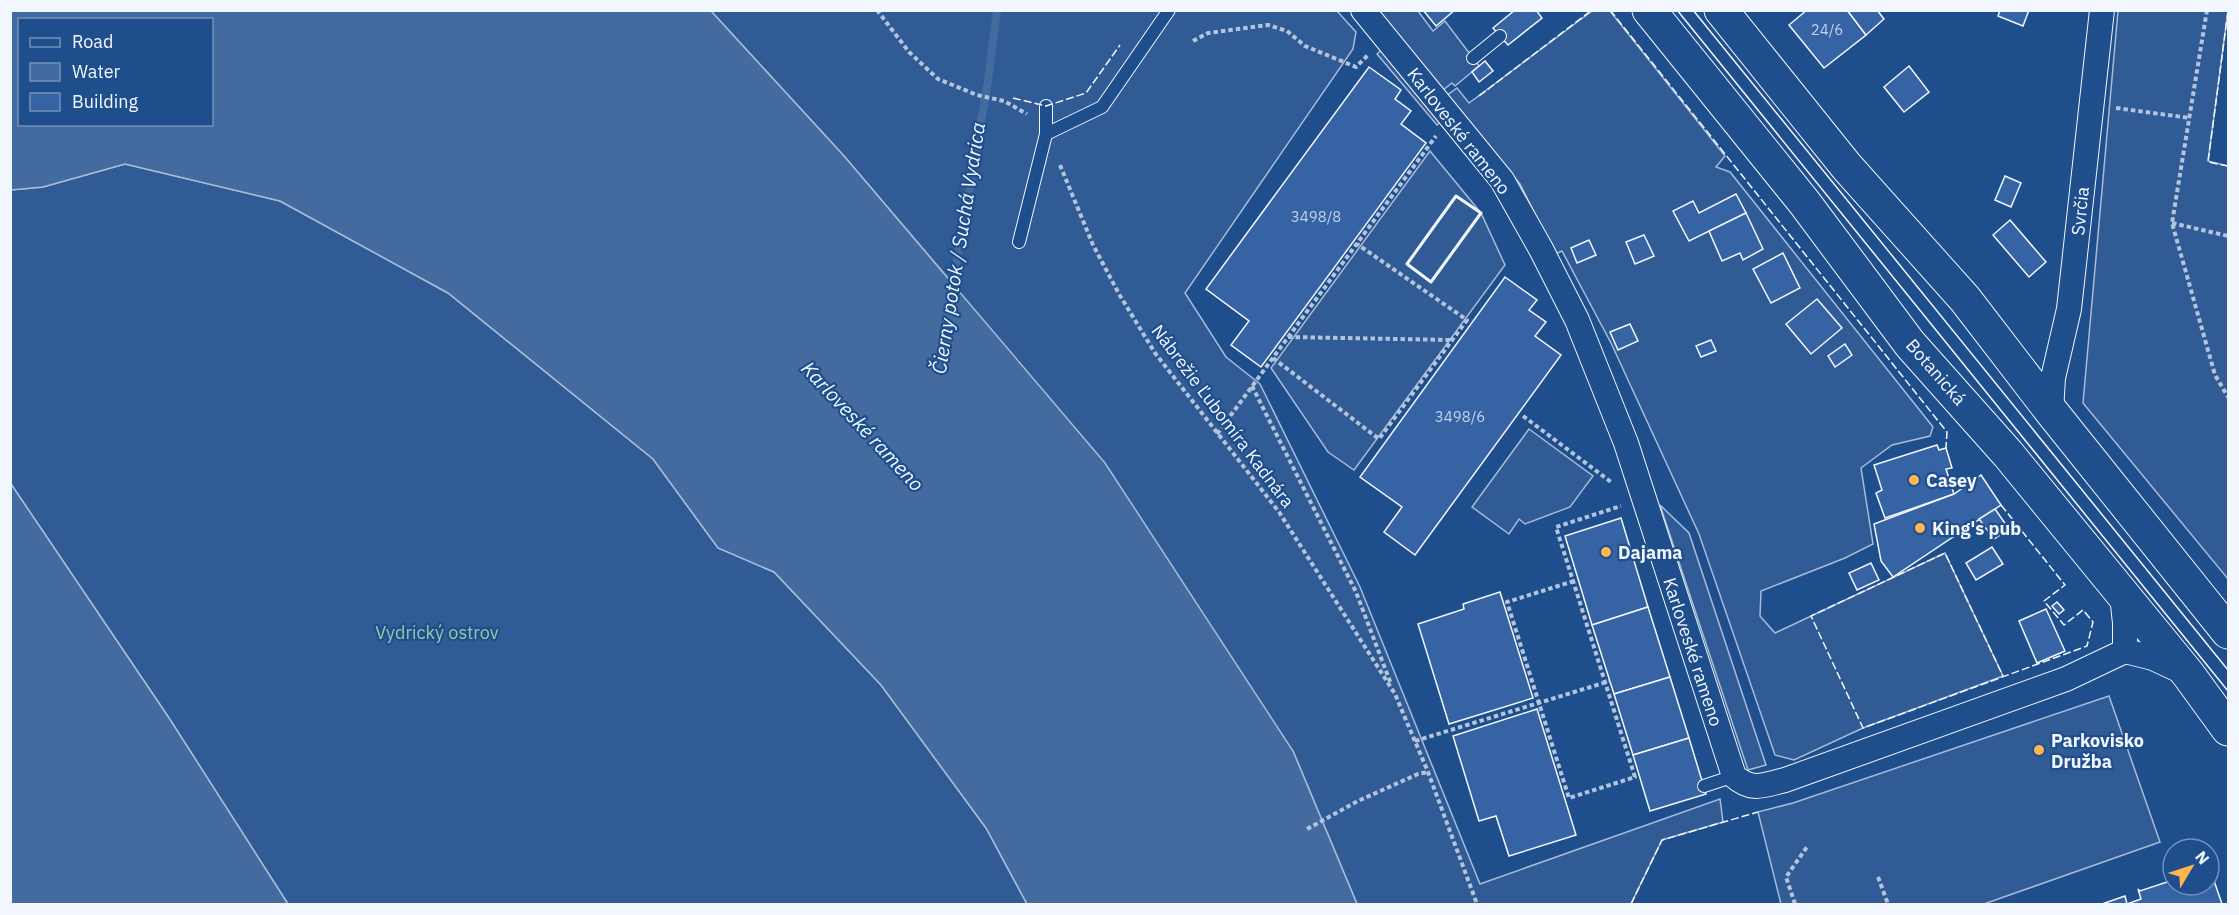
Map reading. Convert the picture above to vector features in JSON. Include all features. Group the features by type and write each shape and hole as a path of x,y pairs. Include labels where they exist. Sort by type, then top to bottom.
{"main road":[{"name":"Botanická","path":"1649,10 1804,202 1910,344 2008,454 2188,675 2229,729"},
{"path":"1721,10 1847,167 1965,299 2051,411 2229,632"}],"street":[{"name":"Karloveské rameno","path":"1363,10 1502,180 1577,320 1626,443 1734,776"},
{"name":"Svrčia","path":"2051,411 2053,378 2069,309 2102,10"},
{"path":"2122,595 2125,651"},
{"path":"1734,776 1744,785 1760,786 1785,780 2066,679 2125,651 2153,658 2188,675"}],"lane":[{"path":"1046,134 1102,107 1169,10"},
{"path":"1473,58 1500,36"},
{"path":"1019,242 1046,134 1046,106"},
{"path":"1704,786 1734,776"}],"path":[{"name":"Nábrežie Ľubomíra Kadnára","path":"878,10 909,52 938,79 977,95 1004,101 1027,114 1046,134 1094,245 1119,294 1155,353 1279,512 1395,694 1428,772 1477,904"},
{"path":"2206,10 2172,223 2215,375 2229,397"},
{"path":"1193,41 1208,33 1268,25 1287,31 1305,46 1356,68 1369,54"},
{"path":"2127,110 2190,118"},
{"path":"1216,434 1450,117"},
{"path":"2172,223 2229,236"},
{"path":"1273,358 1379,439 1467,320 1357,244"},
{"path":"1288,337 1452,340"},
{"path":"1252,386 1356,592 1395,694"},
{"path":"1522,416 1618,487"},
{"path":"1574,581 1508,602 1569,798 1637,776 1608,682 1556,527 1625,505"},
{"path":"1415,741 1608,682"},
{"path":"1307,829 1358,801 1418,774 1428,772"},
{"path":"1795,904 1786,877 1806,847"},
{"path":"1878,877 1888,904"}],"shaded area":[{"path":"711,11 1337,11 1356,32 1353,49 1185,293 1226,357 1260,384 1360,587 1480,884 1720,799 1723,822 1662,840 1631,904 1357,904 1293,751 953,284 844,156"},
{"path":"1375,11 1418,11 1433,31 1445,21 1479,66 1455,86 1452,83 1443,90"},
{"path":"1592,11 1610,11 1725,156 1716,167 1730,172 1933,427 1930,436 1892,445 1861,468 1873,544 1845,558 1761,591 1760,616 1775,633 1945,553 2003,676 1863,728 1794,760 1775,755 1699,534 1611,343 1562,251 1555,254 1520,184 1446,96 1457,88 1469,103"},
{"path":"2118,11 2228,11 2208,161 2228,166 2228,579 2083,403"},
{"path":"1383,49 1444,119 1437,125 1377,54"},
{"path":"1430,151 1481,213 1505,265 1354,470 1328,452 1271,368"},
{"name":"Vydrický ostrov","path":"125,164 280,201 448,293 653,459 718,548 774,572 881,685 986,828 1027,904 288,904 169,718 11,484 10,190 43,187"},
{"path":"1529,429 1593,476 1570,507 1525,524 1519,519 1509,534 1472,507"},
{"path":"1660,505 1689,533 1766,765 1748,770"},
{"name":"Parkovisko Družba","path":"2109,696 2160,842 1984,904 1781,904 1758,812 1793,803"}],"water":[{"path":"10,11 711,11 844,156 1105,463 1293,751 1357,904 1027,904 986,828 881,685 774,572 718,548 653,459 448,293 280,201 125,164 43,187 11,190"},
{"path":"11,484 169,718 288,904 11,904"}],"building":[{"path":"1423,10 1455,10 1436,26"},
{"path":"1515,10 1536,10 1542,18 1508,45 1493,28"},
{"path":"1807,10 1847,10 1866,35 1824,68 1789,25"},
{"path":"1847,10 1877,10 1884,19 1866,35"},
{"path":"2000,10 2029,10 2023,26 1998,16"},
{"path":"1485,61 1493,71 1479,82 1472,72"},
{"path":"1909,66 1929,92 1904,112 1884,87"},
{"path":"1369,67 1401,90 1395,99 1411,111 1401,124 1426,143 1261,367 1231,345 1249,321 1206,289"},
{"path":"2005,176 2021,183 2011,207 1995,200"},
{"path":"1736,194 1746,213 1689,241 1673,211 1693,201 1699,213"},
{"path":"1746,213 1763,249 1743,260 1740,253 1722,261 1709,231"},
{"path":"2010,220 2046,262 2029,277 1993,235"},
{"path":"1644,235 1654,256 1635,264 1626,242"},
{"path":"1589,240 1596,255 1577,263 1571,248"},
{"path":"1783,253 1800,288 1771,303 1753,269"},
{"path":"1505,277 1537,300 1529,310 1546,322 1535,336 1561,355 1415,555 1384,532 1402,507 1360,477"},
{"path":"1817,299 1842,328 1811,354 1786,324"},
{"path":"1630,324 1638,341 1618,350 1610,332"},
{"path":"1711,340 1716,351 1701,357 1696,346"},
{"path":"1845,344 1852,355 1835,367 1828,356"},
{"name":"Casey","path":"1937,445 1939,450 1946,448 1952,468 1946,469 1954,494 1885,518 1876,493 1882,490 1874,465"},
{"name":"King's pub","path":"1981,475 2001,505 1893,577 1881,561 1874,524 1954,494"},
{"path":"1995,509 2009,529 1994,539 1979,519"},
{"path":"1621,518 1648,607 1592,625 1565,536"},
{"path":"1992,547 2003,564 1976,580 1966,563"},
{"path":"1871,563 1879,580 1857,590 1849,573"},
{"path":"1500,592 1533,698 1449,724 1418,624 1464,609 1463,604"},
{"path":"2057,602 2064,610 2059,614 2052,606"},
{"path":"1648,607 1670,677 1614,694 1592,625"},
{"path":"2046,609 2065,651 2037,663 2019,621"},
{"path":"1670,677 1689,738 1633,755 1614,694"},
{"path":"1537,709 1576,835 1509,856 1496,816 1479,821 1453,736"},
{"path":"1689,738 1706,794 1650,811 1633,755"},
{"path":"2161,884 2161,897 2220,897 2222,904 2127,904 2141,899 2138,889 2140,891"},
{"path":"2125,896 2127,904 2102,904"}],"waterway":[{"name":"Čierny potok / Suchá Vydrica","path":"951,294 988,81 997,10"}],"tram line":[{"path":"1677,10 2228,691"},
{"path":"1693,10 2228,670"}],"fence":[{"path":"1479,96 1592,10"},
{"path":"1610,10 1947,432 1946,448"},
{"path":"2228,11 2208,162 2228,166"},
{"path":"1013,98 1046,106 1086,93 1120,45"},
{"path":"2001,505 2065,585 2044,601 2064,625 2083,610 2093,622 2087,646 1863,728 1811,616 1945,553 2003,676"},
{"path":"1631,904 1662,840 1758,812"}],"wall":[{"path":"1456,196 1481,213 1431,282 1407,264 1456,196"}],"place":[{"name":"Casey","path":"1914,480"},
{"name":"King's pub","path":"1920,528"},
{"name":"Dajama","path":"1606,552"},
{"name":"Parkovisko Družba","path":"2039,750"}]}
